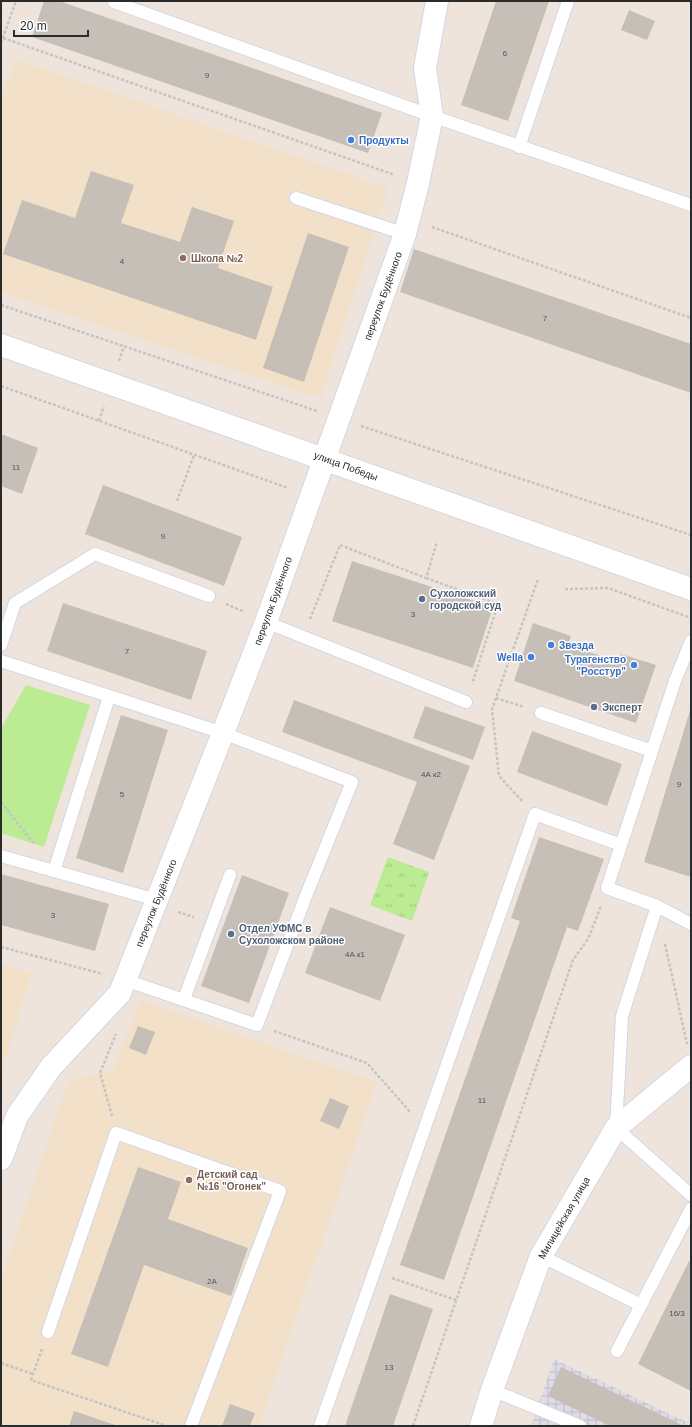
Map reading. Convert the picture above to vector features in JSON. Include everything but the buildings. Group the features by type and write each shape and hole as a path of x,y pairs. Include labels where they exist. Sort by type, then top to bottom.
{"street":[{"name":"переулок Будённого","path":"1,1159 21,1109 51,1067 120,993 125,980 166,905 223,734 266,622 407,226 418,184 432,116 426,68 437,1"},
{"name":"улица Победы","path":"1,345 325,458 691,589"},
{"name":"Милицейская улица","path":"480,1426 541,1256 616,1128 689,1057"}],"lane":[{"path":"114,1 519,147 691,205"},
{"path":"519,147 568,1"},
{"path":"296,198 407,226"},
{"path":"1,645 15,603 95,554 209,596"},
{"path":"266,622 466,702"},
{"path":"691,641 675,680 607,888 657,906 691,924"},
{"path":"1,661 223,734 352,782 307,893 257,1025 125,980"},
{"path":"54,871 109,697"},
{"path":"541,713 652,751"},
{"path":"320,1426 535,814 621,845"},
{"path":"1,856 166,905"},
{"path":"184,999 230,875"},
{"path":"657,906 622,1016 616,1128 691,1196"},
{"path":"48,1332 116,1133 280,1191 191,1426"},
{"path":"617,1351 691,1209"},
{"path":"541,1256 641,1304"},
{"path":"492,1390 580,1426"}],"path":[{"path":"1,43 16,1"},
{"path":"3,38 418,184"},
{"path":"407,226 691,318"},
{"path":"1,386 311,496"},
{"path":"177,501 194,455"},
{"path":"426,578 437,542"},
{"path":"303,637 340,545 498,604 466,702"},
{"path":"535,814 499,776 492,709 538,579"},
{"path":"565,589 608,588 691,618"},
{"path":"209,596 266,622"},
{"path":"496,698 541,713"},
{"path":"1,802 54,871"},
{"path":"413,1426 573,960 588,940 607,888"},
{"path":"166,905 212,923"},
{"path":"665,944 689,1057"},
{"path":"1,946 125,980"},
{"path":"257,1025 368,1063 424,1128"},
{"path":"116,1133 100,1073 117,1032"},
{"path":"374,1273 456,1300"},
{"path":"48,1332 30,1380 167,1426"},
{"path":"1,1363 33,1374"}],"shaded area":[{"name":"Школа №2","path":"16,59 388,188 321,398 1,292 1,99"},
{"path":"1,964 32,973 1,1073"},
{"name":"Детский сад №16 \"Огонек\"","path":"140,1000 377,1082 259,1426 1,1426 1,1277 69,1081 113,1070"},
{"path":"554,1359 691,1424 691,1426 531,1426"}],"green space":[{"path":"26,685 90,705 44,847 1,833 1,728"},
{"path":"388,857 429,872 412,921 370,905"}],"place":[{"name":"Продукты","path":"351,140"},
{"name":"Школа №2","path":"183,258"},
{"name":"Сухоложский городской суд","path":"422,599"},
{"name":"Звезда","path":"551,645"},
{"name":"Wella","path":"531,657"},
{"name":"Турагенство \"Росстур\"","path":"634,665"},
{"name":"Эксперт","path":"594,707"},
{"name":"Отдел УФМС в Сухоложском районе","path":"231,934"},
{"name":"Детский сад №16 \"Огонек\"","path":"189,1180"}]}
